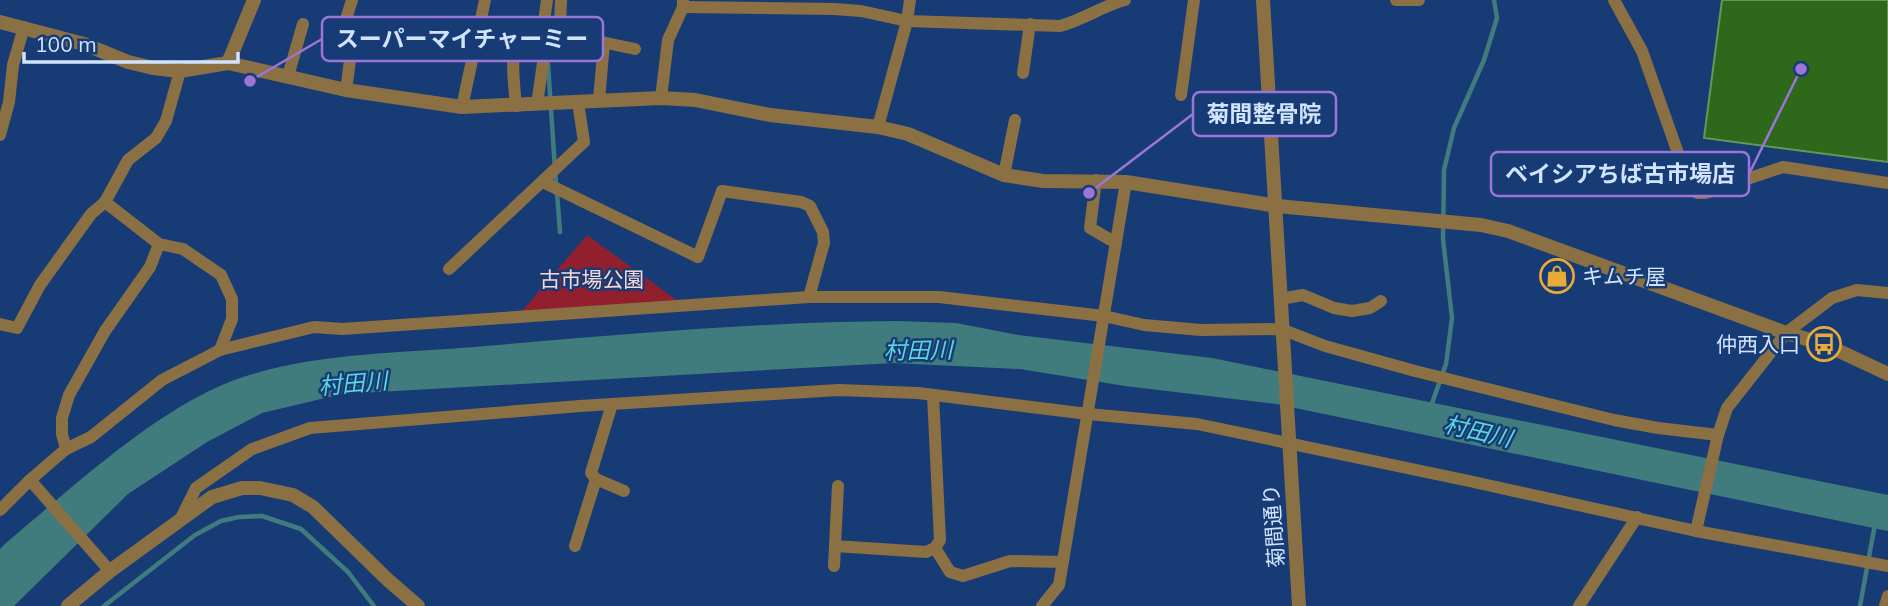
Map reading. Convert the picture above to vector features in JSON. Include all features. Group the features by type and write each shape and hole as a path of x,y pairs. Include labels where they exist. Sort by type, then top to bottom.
{"street":[{"path":"228,63 254,0"},
{"path":"346,90 351,53 346,19 352,0"},
{"path":"462,107 485,0"},
{"path":"516,106 516,42 543,29 547,0"},
{"path":"537,104 545,49 560,24 561,0"},
{"path":"878,127 907,21 910,0"},
{"path":"661,98 668,40 683,3 834,4 907,21 1060,26 1074,22 1095,5 1125,0"},
{"path":"1181,95 1194,0"},
{"name":"菊間通り","path":"1263,0 1299,606"},
{"path":"1396,0 1419,0"},
{"path":"1614,0 1642,51 1690,187 1697,193 1705,193 1783,167 1888,183"},
{"path":"0,22 84,44 128,62 153,68 180,71 228,63 346,90 462,107 661,98 695,100 770,115 878,127 908,134 1004,175 1043,181 1126,182 1277,206 1444,220 1508,230 1786,333 1824,344 1888,373"},
{"path":"288,76 303,24"},
{"path":"1023,73 1030,24"},
{"path":"0,135 9,102 13,65 24,27"},
{"path":"578,37 635,49"},
{"path":"599,100 604,43"},
{"path":"0,324 17,328 40,285 91,214 105,202 128,160 156,138 166,121 180,71"},
{"path":"449,269 584,142 578,102"},
{"path":"1004,175 1015,120"},
{"path":"1096,180 1090,228 1116,243"},
{"path":"542,182 698,257 722,191 801,202 810,206 823,232 824,243 809,297"},
{"path":"1042,606 1059,585 1126,182"},
{"path":"105,202 159,244 183,249 221,275 232,299 232,319 220,350"},
{"path":"66,449 62,418 69,395 105,331 150,267 159,244"},
{"path":"1696,531 1718,435 1727,408 1786,333 1832,298 1857,290 1888,293"},
{"path":"1280,299 1303,295 1334,308 1352,311 1370,308 1381,301"},
{"path":"0,510 66,449 91,437 162,380 220,350 314,327 342,329 809,297 939,297 1104,316 1144,325 1201,330 1281,329 1325,346 1415,371 1614,420 1718,435"},
{"path":"181,518 196,488 207,480 252,449 310,428 612,404 838,390 933,395 1197,424 1696,531 1888,566"},
{"path":"835,547 926,552 934,548 940,540 933,395"},
{"path":"612,404 591,473 596,479 624,491"},
{"path":"575,546 596,479"},
{"path":"30,480 110,570"},
{"path":"834,566 838,486"},
{"path":"68,606 110,570 212,497 242,488 260,488 293,495 313,507 418,606"},
{"path":"1579,606 1637,517"},
{"path":"934,548 950,572 963,576 1010,561 1063,562"},
{"path":"1885,606 1888,596"}],"green space":[{"name":"古市場公園","path":"587,235 682,304 518,316"}],"water":[{"name":"村田川","path":"897,321 956,323 1018,335 1212,358 1888,495 1888,531 1276,404 1125,386 1020,369 893,363 342,394 262,413 207,442 128,494 14,606 0,606 0,549 6,543 104,461 156,422 182,405 239,378 304,362 338,357 738,327"}],"building":[{"path":"1722,0 1888,0 1888,162 1704,138"}],"waterway":[{"path":"1431,406 1446,364 1452,318 1443,239 1444,170 1454,128 1484,60 1497,18 1494,0"},
{"path":"548,64 556,184"},
{"path":"557,193 560,232"},
{"path":"104,606 195,535 221,521 262,516 301,529 348,572 374,606"},
{"path":"1860,606 1875,524"}],"place":[{"name":"ベイシアちば古市場店","path":"1801,69"},
{"name":"スーパーマイチャーミー","path":"250,81"},
{"name":"菊間整骨院","path":"1089,193"},
{"name":"キムチ屋","path":"1557,276"},
{"name":"仲西入口","path":"1824,344"}]}
